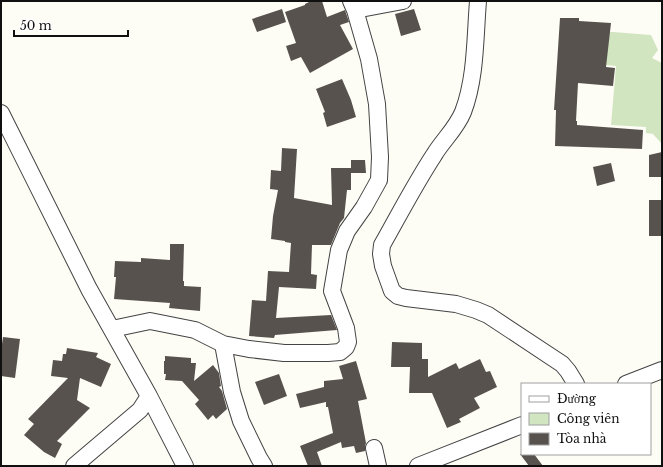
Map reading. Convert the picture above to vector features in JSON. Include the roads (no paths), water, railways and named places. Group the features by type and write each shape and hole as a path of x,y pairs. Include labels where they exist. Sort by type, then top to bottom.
{"street":[{"path":"112,329 150,321 195,330 223,344 249,349 284,352 340,352 346,347 348,342 346,328 332,291 339,250 347,231 364,207 379,180 380,157 377,104 369,59 353,6 403,1"},
{"path":"478,1 472,77 463,111 458,122 423,172 382,245 381,254 383,266 392,291 398,296 456,304 488,315 562,364 575,383"},
{"path":"1,113 89,289 186,466"},
{"path":"223,344 232,392 240,421 264,466"},
{"path":"629,383 662,370"},
{"path":"74,466 140,410 149,396"},
{"path":"418,466 521,425"},
{"path":"374,448 378,466"}]}
